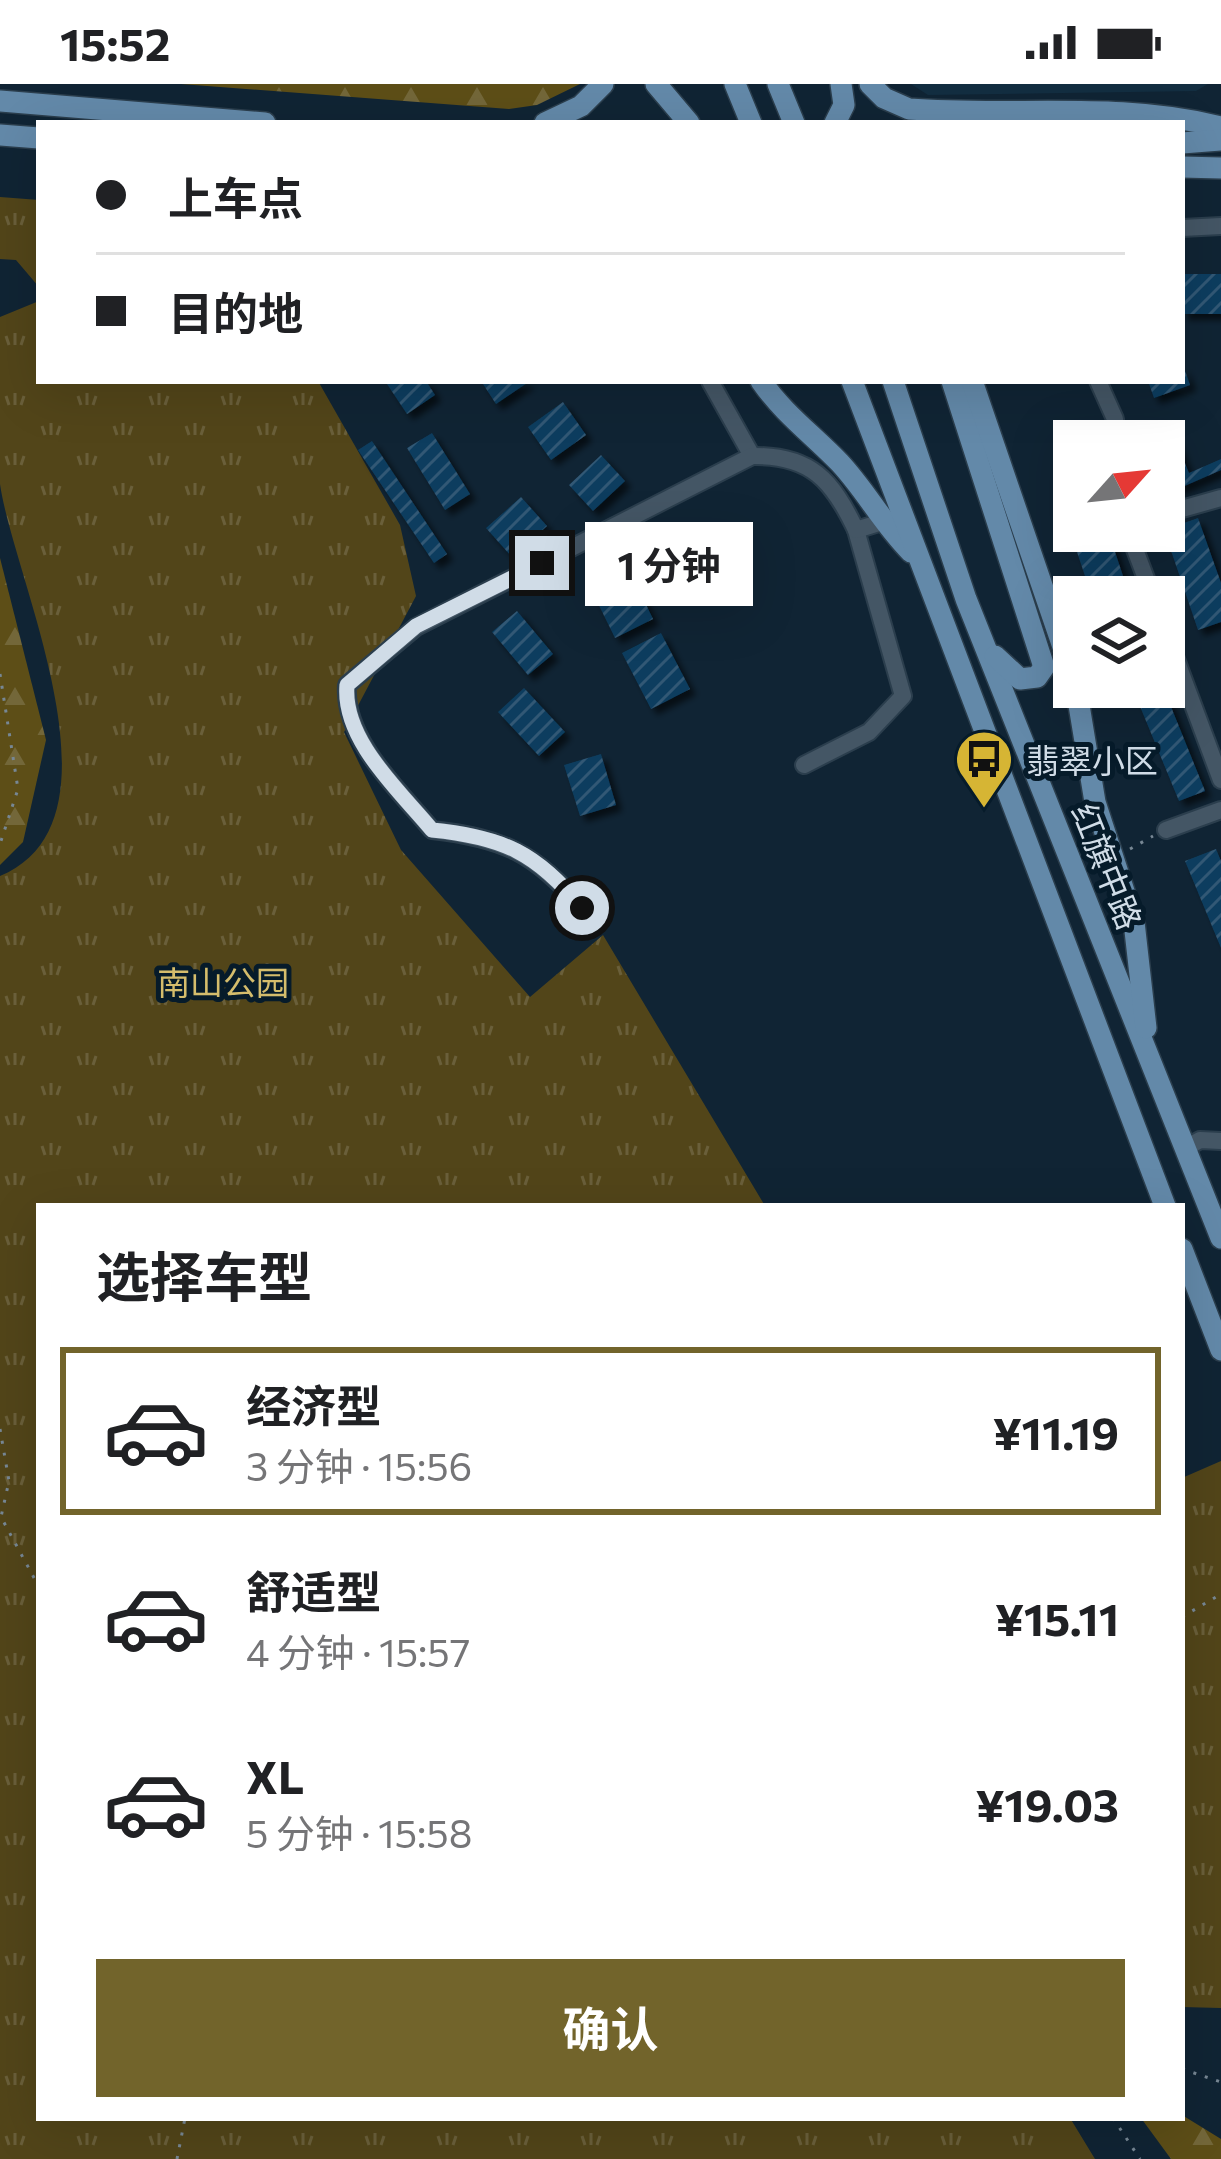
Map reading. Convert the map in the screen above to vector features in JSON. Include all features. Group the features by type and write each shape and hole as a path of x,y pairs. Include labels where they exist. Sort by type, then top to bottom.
{"main road":[{"path":"551,120 581,106 603,84"},
{"path":"656,84 686,120"},
{"path":"735,84 750,120"},
{"path":"778,84 793,120"},
{"path":"836,120 844,105 842,84"},
{"path":"870,84 884,98 909,109 1106,110 1180,117 1221,127"},
{"path":"0,101 229,120"},
{"path":"0,135 36,138"},
{"path":"1185,142 1221,140"},
{"path":"1185,166 1221,168"},
{"path":"763,384 790,418 841,464 881,522 916,556"},
{"name":"红旗中路","path":"853,384 1165,1203"},
{"name":"红旗中路","path":"894,384 966,599 1221,1238"},
{"path":"953,384 1036,632 1044,667 1040,674 1020,680 1002,668 966,599"},
{"path":"973,384 1053,618"},
{"path":"1079,708 1095,802 1134,922 1149,1058"},
{"path":"1185,1257 1221,1351"}],"street":[{"path":"1185,227 1221,226"},
{"path":"712,384 752,456"},
{"path":"1099,384 1115,419"},
{"path":"582,908 528,853 474,835 432,830 366,748 346,702 347,685 416,626 752,456 810,464 820,471 856,530 903,696 869,733 804,765"},
{"path":"1185,508 1221,498"},
{"path":"856,530 881,522"},
{"path":"1185,683 1221,780"},
{"path":"1161,833 1221,810"},
{"path":"1184,1149 1199,1140 1221,1141"}],"path":[{"path":"0,674 18,789 0,844"},
{"path":"1135,865 1128,850 1161,833"},
{"path":"0,1429 9,1480 1,1516 36,1581"},
{"path":"1185,1615 1221,1594"},
{"path":"1185,2070 1221,2082"},
{"path":"177,2159 184,2121"},
{"path":"1115,2121 1141,2159"}],"shaded area":[{"path":"911,84 1208,84 1196,91 928,95"}],"green space":[{"path":"181,84 580,84 537,105 509,109"},
{"path":"0,197 36,200 36,283 16,260 0,259"},
{"name":"南山公园","path":"36,302 36,384 320,384 400,525 416,596 344,732 401,850 530,997 603,935 763,1203 36,1203 36,2121 1072,2121 1095,2159 0,2159 0,876 38,847 58,805 62,753 55,696 0,484 0,317"},
{"path":"0,558 46,740 23,842 0,865"},
{"path":"1221,1461 1221,2008 1185,2007 1185,1477"},
{"path":"1185,2117 1221,2139 1221,2159 1171,2159 1143,2121 1185,2121"}],"building":[{"path":"1185,274 1221,274 1221,314 1185,314"},
{"path":"1185,371 1190,385 1154,398 1149,384 1185,384"},
{"path":"387,384 428,384 435,395 407,414"},
{"path":"483,384 526,384 496,404"},
{"path":"563,402 586,435 551,460 528,427"},
{"path":"432,433 470,494 445,510 407,448"},
{"path":"372,441 447,554 434,563 358,450"},
{"path":"601,455 625,481 593,511 569,485"},
{"path":"1221,459 1221,470 1185,486 1185,463 1189,473"},
{"path":"521,497 547,526 512,557 486,528"},
{"path":"1198,518 1221,583 1221,622 1198,630 1185,592 1185,576 1180,576 1171,552 1185,552 1185,523"},
{"path":"1077,552 1115,552 1123,576 1085,576"},
{"path":"626,563 653,619 615,638 587,581"},
{"path":"517,611 553,654 528,675 492,632"},
{"path":"661,633 690,689 651,709 622,653"},
{"path":"524,688 565,732 539,756 498,712"},
{"path":"1141,708 1171,708 1205,791 1179,801"},
{"path":"601,754 616,805 580,816 564,765"},
{"path":"1216,849 1221,861 1221,948 1185,861"}],"place":[{"name":"翡翠小区","path":"984,810"}],"route":[{"path":"542,563 416,626 347,685 346,702 366,748 432,830 474,835 528,853 582,908"}]}
